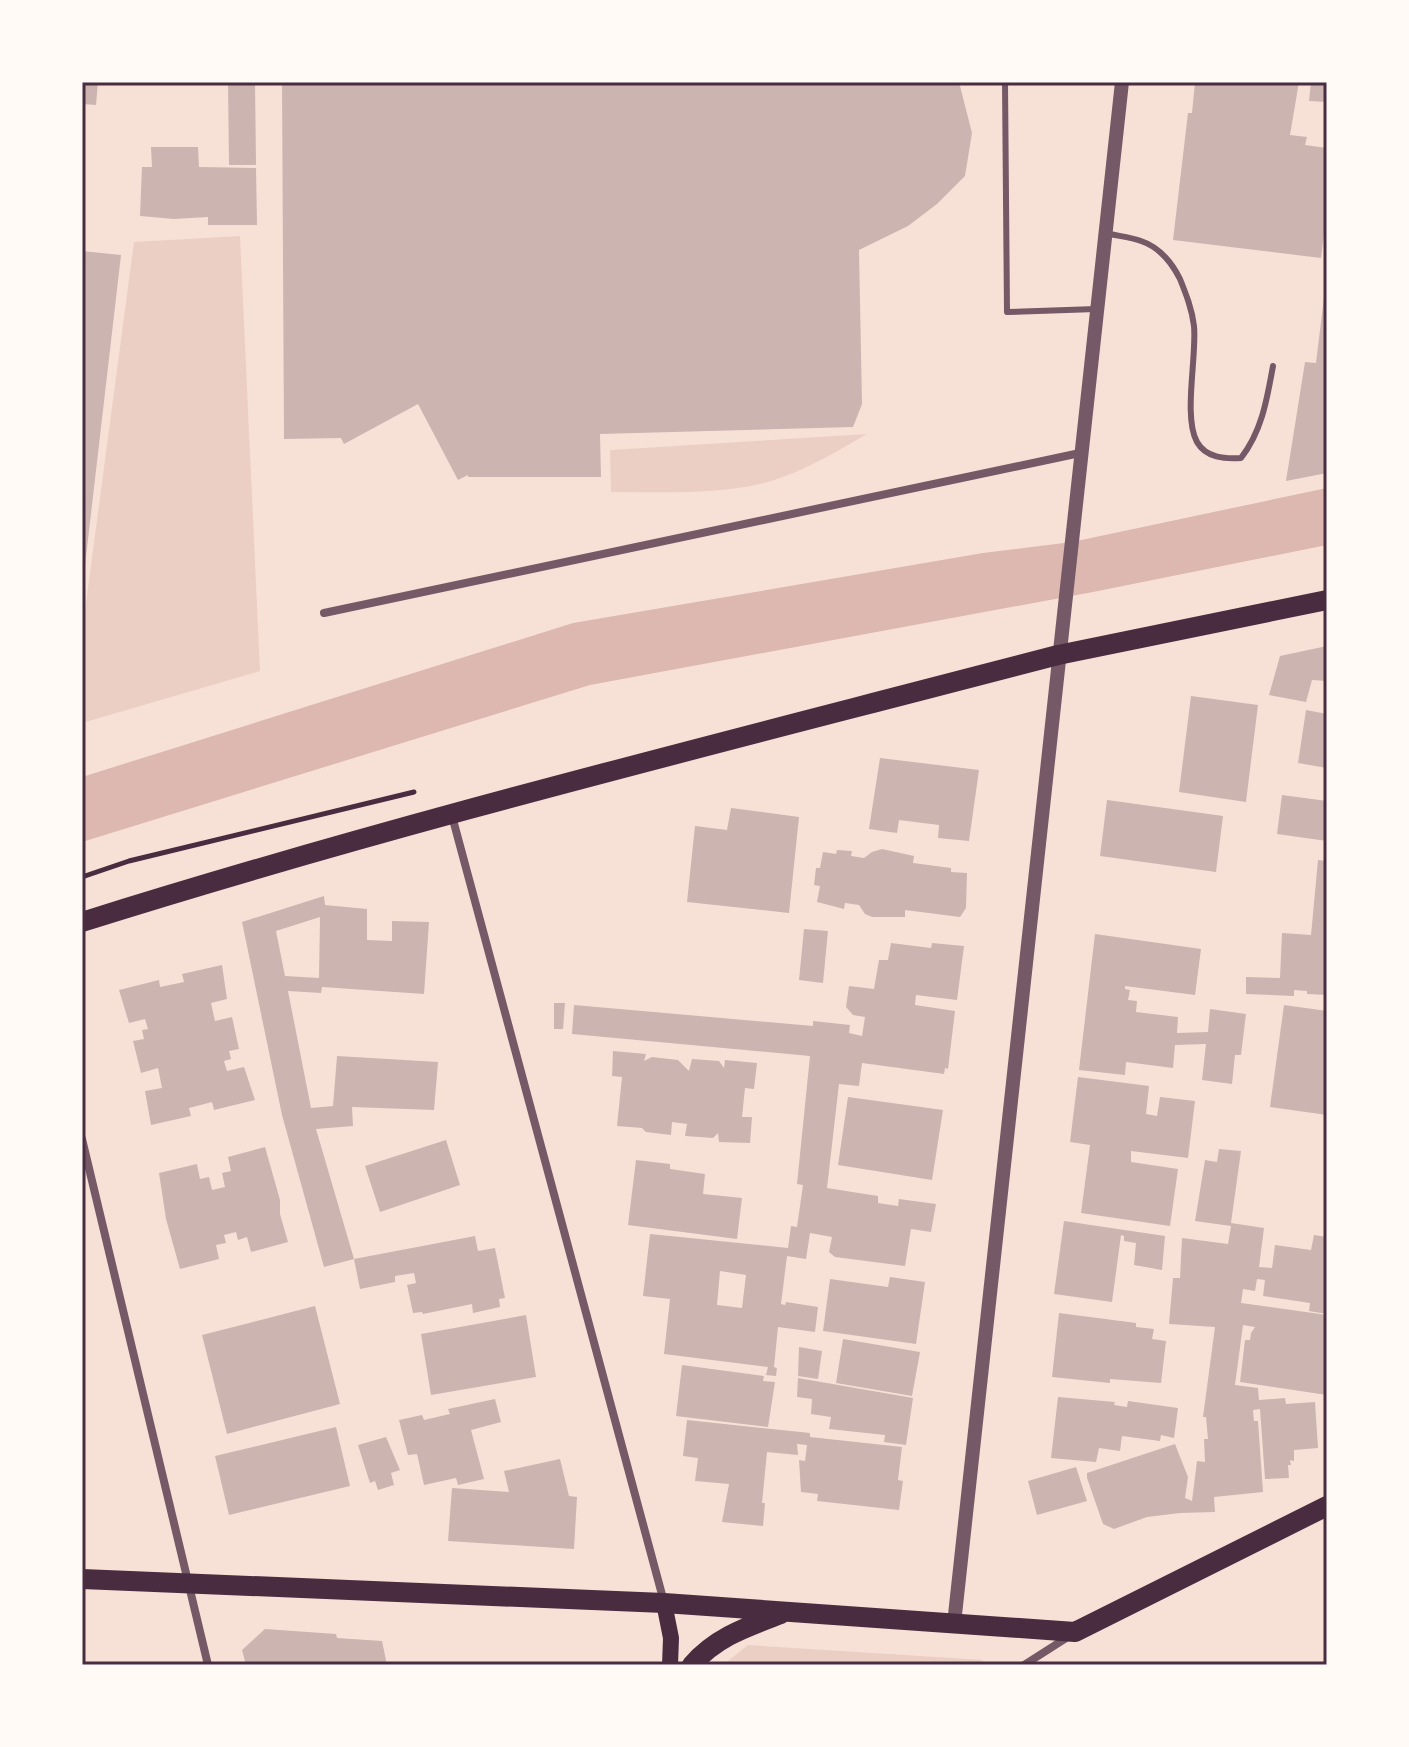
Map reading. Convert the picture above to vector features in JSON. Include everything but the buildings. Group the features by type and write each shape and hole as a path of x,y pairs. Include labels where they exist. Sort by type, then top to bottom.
{"main road":[{"path":"82,922 202,884 452,813 1058,655 1327,600"},
{"path":"82,1579 664,1603 1075,1632 1327,1506"},
{"path":"664,1603 671,1638 670,1665"},
{"path":"692,1665 730,1633 788,1612"}],"street":[{"path":"954,1624 1122,82"},
{"path":"324,613 1080,453"},
{"path":"452,813 664,1603"},
{"path":"82,1139 208,1665"},
{"path":"1024,1665 1075,1632"}],"lane":[{"path":"1005,82 1007,312 1096,309"},
{"path":"1105,233 1143,241 1174,266 1188,298 1194,327 1192,419 1197,442 1208,454 1224,459 1241,458 1252,445 1263,416 1273,366"}],"shaded area":[{"path":"240,236 260,671 82,723 82,633 134,242"},
{"path":"867,434 802,469 760,484 705,491 611,492 610,450"},
{"path":"1327,488 1327,545 1093,592 590,685 82,842 82,777 573,623 983,553 1072,542"},
{"path":"748,1645 984,1660 973,1665 723,1665"}]}
